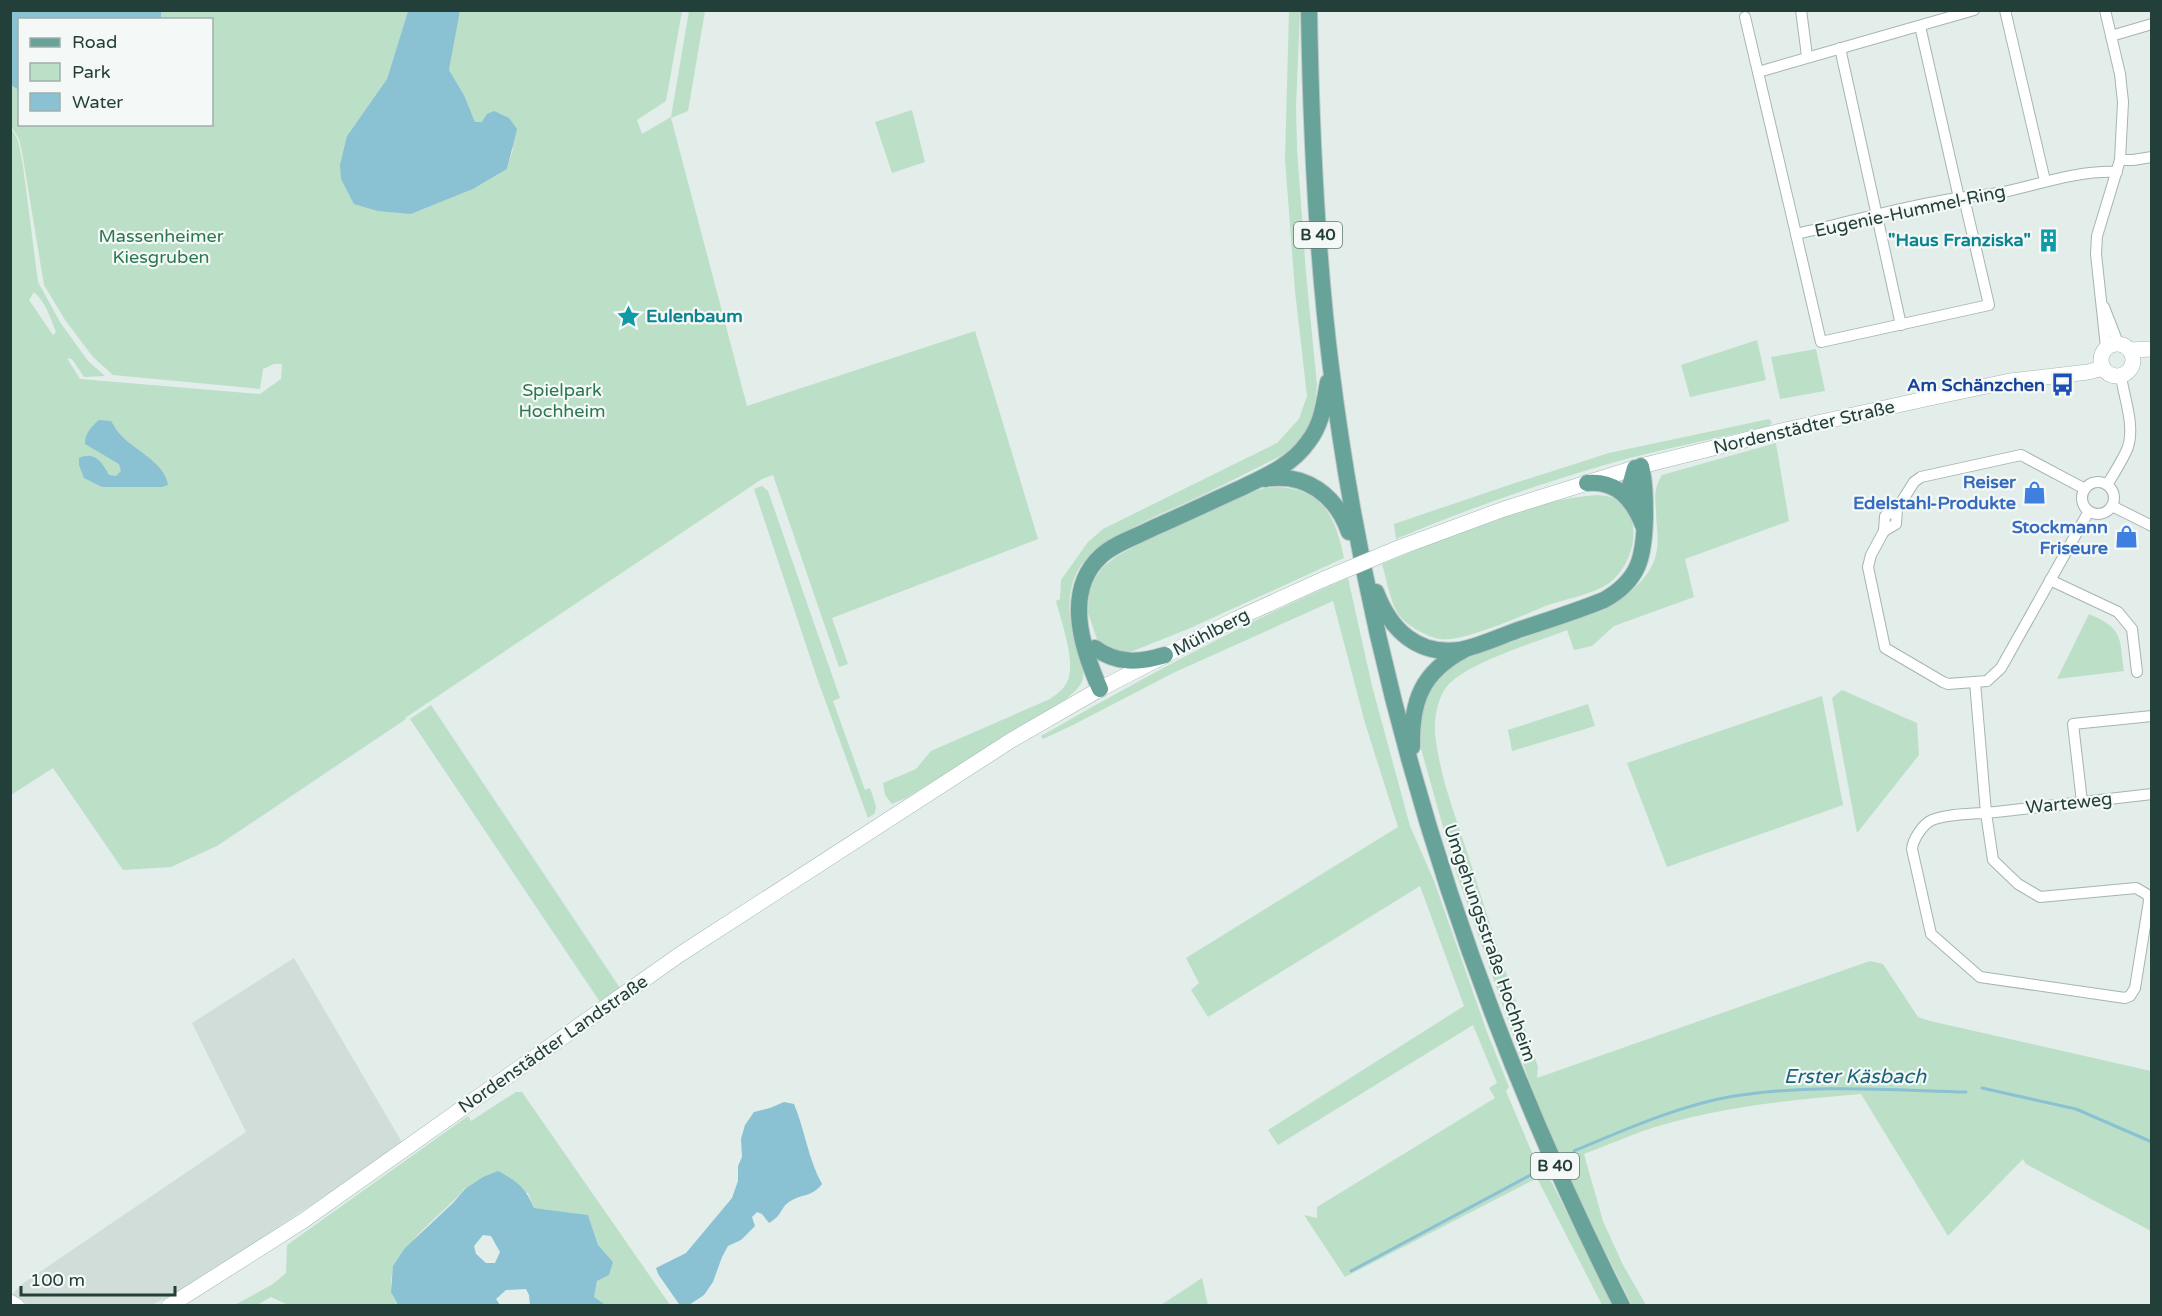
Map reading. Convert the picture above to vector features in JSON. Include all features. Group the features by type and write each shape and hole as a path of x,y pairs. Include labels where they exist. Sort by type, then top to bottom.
{"main road":[{"name":"B 40","path":"1310,10 1315,197 1331,366 1365,578"},
{"name":"Nordenstädter Straße","path":"1401,547 1504,509 1638,467 1781,431 2010,381 2088,372 2116,358 2151,349"},
{"name":"Nordenstädter Straße","path":"2116,358 2151,359"},
{"path":"1100,689 1092,670 1078,610 1081,589 1089,571 1100,557 1115,546 1253,482 1287,464 1299,454 1317,428 1331,366"},
{"path":"1638,467 1630,486 1645,530"},
{"path":"1412,772 1412,721 1423,686 1438,668 1470,647 1596,604 1612,596 1626,584 1637,569 1643,552 1645,488 1638,467"},
{"path":"1253,482 1272,478 1291,478 1309,484 1326,494 1344,517 1365,578"},
{"path":"1587,483 1601,483 1615,488 1626,496 1636,509"},
{"name":"Mühlberg","path":"940,785 1100,689 1236,619 1401,547"},
{"path":"1360,552 1387,616 1402,634 1419,644 1435,649 1452,650 1470,647"},
{"name":"Umgehungsstraße Hochheim","path":"1365,578 1412,772 1450,898 1495,1022 1547,1149 1622,1305"},
{"path":"1082,630 1101,658 1104,670 1100,689"},
{"path":"1095,648 1106,656 1135,662 1165,656"},
{"name":"Nordenstädter Landstraße","path":"169,1305 303,1221 679,955 940,785"},
{"path":"10,1302 17,1305"}],"street":[{"path":"1801,10 1807,56"},
{"path":"1758,72 1807,56 1974,10"},
{"path":"2005,10 2045,181"},
{"path":"2105,10 2120,74 2123,102 2120,160 2097,236 2097,273 2131,430 2127,448 2107,485"},
{"name":"Eugenie-Hummel-Ring","path":"1745,17 1796,234 1877,215 2002,192 2045,181 2105,171 2117,172"},
{"path":"2111,36 2151,24"},
{"path":"1796,234 1821,342 1989,305 1920,26"},
{"path":"1840,48 1901,325"},
{"path":"2120,160 2151,157"},
{"path":"2085,489 2021,455 1921,477 1914,482 1897,509 1885,516 1884,531 1871,555 1868,567 1885,648 1948,684 1992,679 2001,669 2089,511"},
{"path":"2098,482 2107,485 2113,492 2112,506 2104,513 2089,511 2083,503 2085,489 2098,482"},
{"path":"2112,506 2151,526"},
{"path":"2050,580 2118,612 2132,629 2137,672"},
{"path":"1975,682 1986,813 1993,860 2018,884 2040,897 2129,887 2142,890 2148,895 2149,907 2135,988 2130,996 2121,999 1984,979 1933,939 1912,849 1914,839 1929,821 1986,813"},
{"path":"2082,802 2073,724 2151,716"},
{"name":"Warteweg","path":"1986,813 2151,794"}],"shaded area":[{"path":"294,958 403,1144 192,1284 152,1305 29,1305 12,1295 22,1284 246,1132 192,1023"}],"green space":[{"path":"11,11 408,11 387,79 347,136 411,214 473,189 507,169 513,149 482,122 475,122 464,95 449,70 460,11 682,11 666,101 637,120 642,134 671,117 689,11 705,11 688,111 671,118 747,406 975,331 1038,539 832,618 848,664 839,667 773,475 762,479 217,846 171,867 123,870 53,768 11,795 11,128 18,140 23,166 38,282 60,322 88,361 105,376 84,377 72,359 67,358 80,379 260,394 281,379 282,364 274,364 263,369 260,389 113,375 93,357 65,320 44,285 19,139 11,126","holes":["34,292 42,301 56,332 53,335 29,300"]},
{"path":"1289,11 1300,11 1296,106 1297,149 1317,385 1315,410 1309,425 1301,439 1284,454 1132,528 1100,547 1087,558 1078,570 1070,600 1072,631 1083,671 1079,687 1066,699 906,798 892,804 885,795 883,783 916,769 931,751 1050,699 1064,687 1070,674 1069,654 1056,601 1060,599 1061,580 1088,542 1103,529 1277,443 1299,419 1307,396 1295,291 1285,159"},
{"path":"912,110 925,162 892,173 875,122"},
{"path":"1757,340 1766,380 1690,397 1681,365"},
{"path":"1816,349 1825,391 1780,399 1771,357"},
{"path":"1769,419 1772,422 1769,426 1608,464 1554,480 1396,539 1394,524 1512,484 1609,453"},
{"path":"1776,443 1789,521 1685,559 1694,597 1614,626 1592,646 1574,650 1567,630 1504,653 1471,668 1458,677 1448,685 1441,697 1436,712 1435,727 1441,770 1538,1067 1537,1078 1870,961 1883,964 1918,1017 2151,1071 2151,1231 2026,1164 2023,1159 1948,1236 1861,1094 1749,1106 1666,1124 1584,1154 1603,1221 1622,1263 1646,1305 1632,1305 1557,1154 1527,1075 1454,866 1420,745 1420,718 1423,705 1434,684 1453,666 1465,659 1607,608 1639,584 1655,559 1658,535 1655,496 1662,475"},
{"path":"762,486 768,491 840,698 833,701 865,790 870,788 876,806 875,813 868,818 817,678 754,489"},
{"path":"1278,487 1306,493 1325,508 1336,530 1344,558 1188,629 1133,651 1117,654 1098,642 1088,613 1089,594 1094,580 1103,567 1117,556 1143,542 1250,493"},
{"path":"1598,495 1615,498 1623,504 1629,513 1634,532 1626,563 1614,579 1599,589 1543,607 1491,628 1449,639 1439,639 1421,632 1397,612 1382,564 1461,531 1515,512 1570,498"},
{"path":"1348,578 1372,686 1410,826 1434,881 1487,1032 1509,1087 1506,1091 1538,1167 1548,1175 1613,1305 1602,1305 1537,1178 1345,1277 1304,1215 1317,1218 1317,1207 1495,1098 1489,1088 1497,1083 1473,1025 1278,1145 1268,1130 1464,1006 1420,886 1208,1017 1191,990 1199,983 1186,958 1398,827 1365,723 1333,601 1173,673 1043,739 1041,736 1192,653 1308,595"},
{"path":"2089,614 2109,624 2118,635 2124,671 2057,679"},
{"path":"1842,690 1917,723 1919,755 1857,833 1832,698"},
{"path":"1822,696 1843,805 1667,867 1627,763"},
{"path":"1588,704 1595,726 1512,751 1508,730"},
{"path":"431,705 620,988 600,1002 410,719"},
{"path":"516,1092 522,1092 670,1305 606,1305 594,1297 597,1281 613,1262 598,1246 588,1215 534,1208 528,1193 465,1188 416,1236 396,1264 391,1278 392,1293 398,1305 285,1305 271,1297 257,1305 233,1306 273,1284 286,1273 287,1245 468,1116 471,1121"},
{"path":"1202,1278 1208,1305 1161,1305"}],"water":[{"path":"11,10 161,10 161,18 18,18 18,89 11,85"},
{"path":"408,11 460,11 449,70 464,95 475,122 482,122 487,114 494,111 509,118 517,129 507,169 473,189 411,214 378,211 354,204 341,179 340,165 347,136 387,79"},
{"path":"99,420 111,421 125,439 155,463 166,477 168,485 162,487 102,487 84,478 79,458 85,456 97,459 109,475 116,476 121,471 119,464 85,444 89,430"},
{"path":"784,1102 794,1104 813,1165 822,1184 814,1191 789,1202 769,1223 762,1214 757,1212 752,1217 755,1226 741,1240 728,1246 713,1282 704,1295 689,1305 679,1304 656,1268 686,1253 732,1198 738,1181 738,1166 742,1157 741,1139 745,1125 754,1112"},
{"path":"498,1171 505,1175 524,1190 534,1208 588,1215 598,1245 613,1262 609,1275 597,1281 594,1297 606,1305 530,1305 526,1289 506,1290 496,1299 500,1305 398,1305 391,1292 393,1266 405,1248 465,1189 483,1177","holes":["483,1235 491,1236 500,1252 495,1263 486,1263 476,1254 474,1246"]}],"waterway":[{"name":"Erster Käsbach","path":"1982,1088 2076,1109 2152,1142"},
{"name":"Erster Käsbach","path":"1574,1151 1693,1105 1734,1096 1821,1089 1966,1092"},
{"name":"Erster Käsbach","path":"1351,1271 1540,1170"}],"place":[{"name":"\"Haus Franziska\"","path":"2049,240"},
{"name":"Eulenbaum","path":"628,316"},
{"name":"Am Schänzchen","path":"2063,385"},
{"name":"Reiser Edelstahl-Produkte","path":"2034,492"},
{"name":"Stockmann Friseure","path":"2126,537"}],"park label":[{"name":"Massenheimer Kiesgruben","path":"161,246"},
{"name":"Spielpark Hochheim","path":"562,400"}]}
